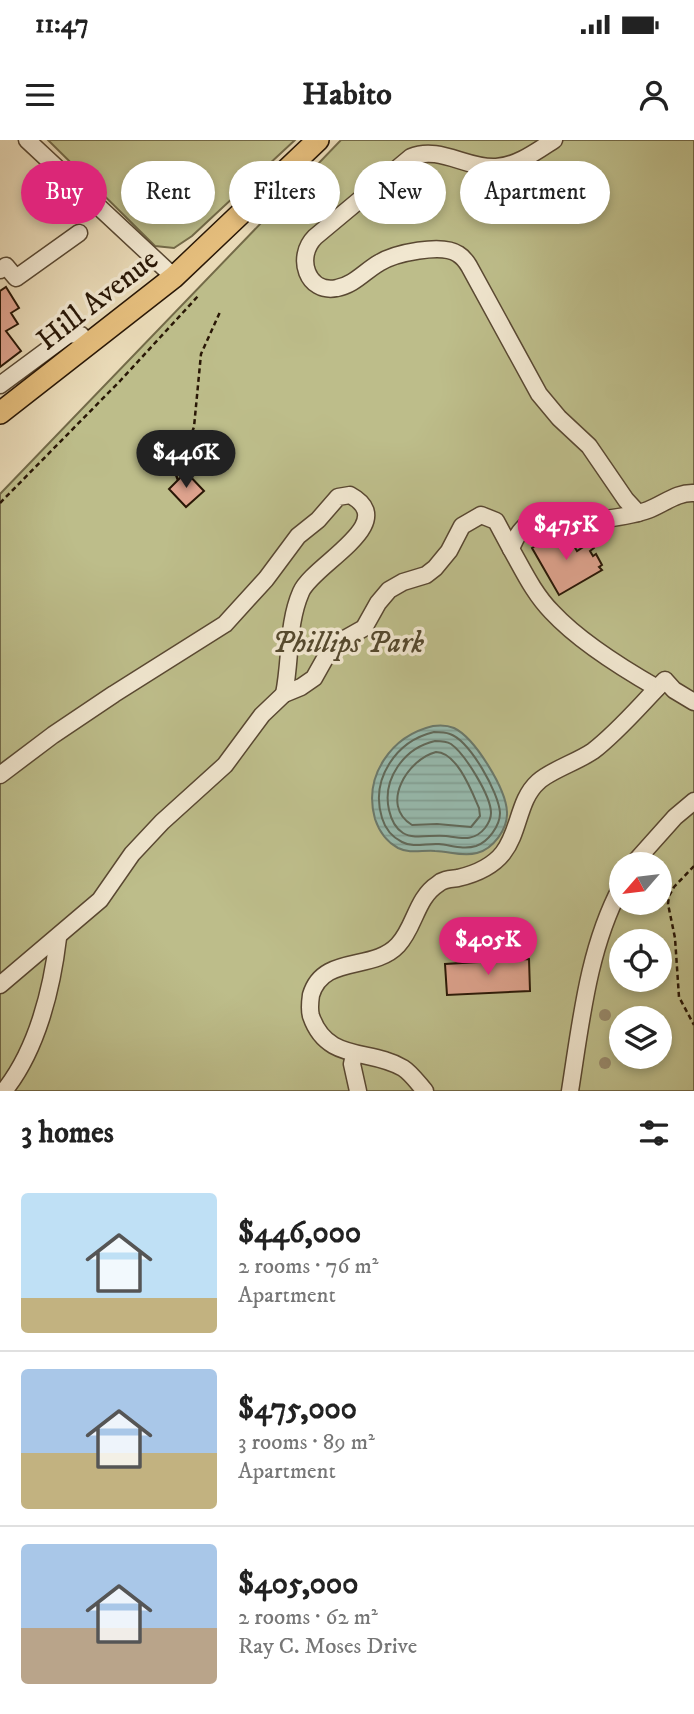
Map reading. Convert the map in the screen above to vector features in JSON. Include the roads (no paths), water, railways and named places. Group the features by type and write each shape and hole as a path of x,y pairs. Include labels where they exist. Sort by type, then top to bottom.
{"main road":[{"name":"Hill Avenue","path":"0,413 174,277 318,140"}],"street":[{"path":"27,140 174,277"},
{"path":"554,140 516,162 495,167 425,153 411,158 315,237 305,250 304,263 314,282 332,289 351,284 373,266 391,257 436,249 458,254 469,266 544,401 595,453 626,500 638,513"},
{"path":"0,270 6,266 16,278 79,233"},
{"path":"0,385 69,334 81,335 88,345"},
{"path":"510,548 522,529 537,519 555,516 592,520 638,513 678,495 694,493"},
{"path":"0,775 114,694 225,624 267,579 298,537 318,520 338,497 350,495 362,502 368,519 348,545 312,576 302,590 290,639 284,694"},
{"path":"0,985 100,900 132,854 162,822 225,765 262,715 284,694 309,683 328,651 337,642 364,628 389,590 403,582 426,575 443,561 458,532 469,521 481,515 496,521 527,578 552,612 614,661 657,688"},
{"path":"425,1091 406,1070 387,1061 341,1051 326,1039 311,1016 309,1004 312,991 324,973 339,966 370,961 390,953 406,936 422,901 436,884 474,873 497,860 511,840 524,803 538,782 592,751 613,734 665,680 674,690 694,702"},
{"path":"644,852 694,801"},
{"path":"570,1091 589,975 609,911"},
{"path":"4,1091 19,1071 33,1043 54,973 58,938"},
{"path":"354,1055 352,1064 358,1091"}],"water":[{"path":"433,726 454,728 471,742 488,765 501,791 507,812 505,825 494,843 483,851 466,854 403,850 387,839 375,819 373,788 384,760 393,748 405,739"}],"park label":[{"name":"Phillips Park","path":"348,642"}]}
